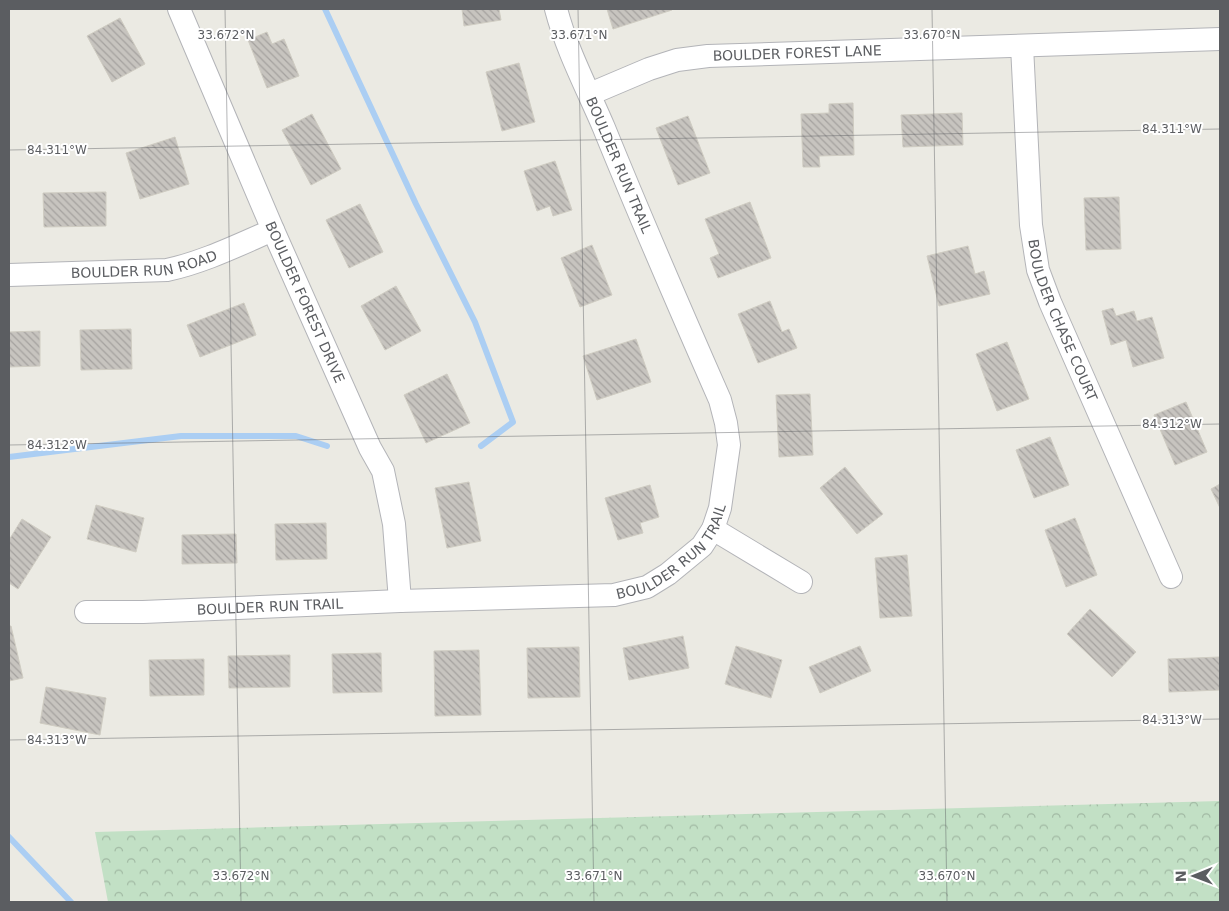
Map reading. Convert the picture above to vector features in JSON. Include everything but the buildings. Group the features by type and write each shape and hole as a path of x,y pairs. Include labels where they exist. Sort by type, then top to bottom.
{"street":[{"name":"BOULDER FOREST DRIVE","path":"179,9 273,230 370,448 383,471 394,524 400,602"},
{"name":"BOULDER RUN TRAIL","path":"86,612 143,612 614,595 647,587 668,574 702,546 713,529 720,508 729,444 720,400 640,217 590,94 574,63 556,9"},
{"name":"BOULDER FOREST LANE","path":"590,94 649,69 676,60 708,56 1220,39"},
{"name":"BOULDER CHASE COURT","path":"1022,46 1031,225 1038,270 1050,302 1171,577"},
{"name":"BOULDER RUN ROAD","path":"9,274 167,270 204,259 273,230"},
{"path":"713,529 801,582"}],"green space":[{"path":"1220,801 1220,902 108,902 95,832"}],"waterway":[{"path":"325,9 416,204 475,322 513,422 481,446"},
{"path":"9,457 181,436 296,436 327,446"},
{"path":"9,837 71,902"}]}
